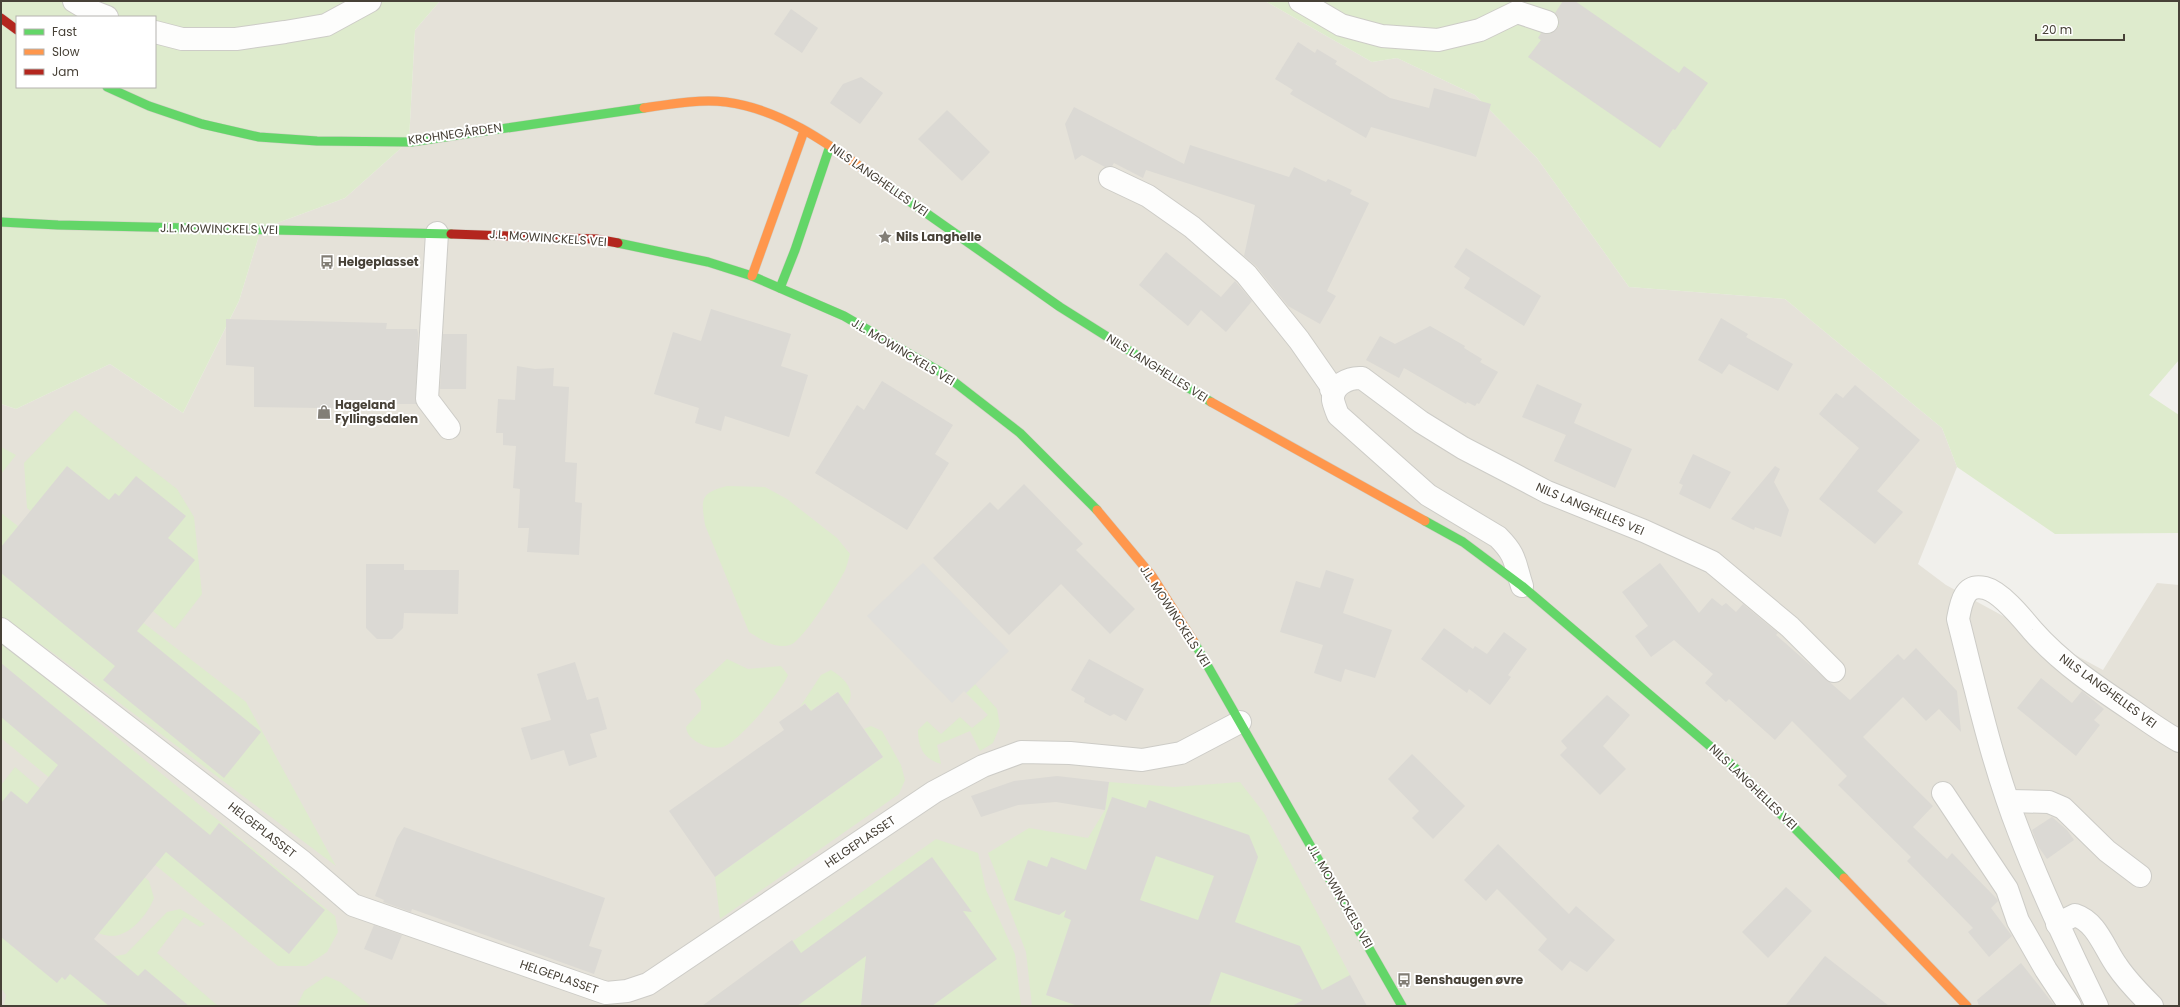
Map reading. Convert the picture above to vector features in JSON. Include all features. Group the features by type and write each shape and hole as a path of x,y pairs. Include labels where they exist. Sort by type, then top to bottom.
{"main road":[{"path":"1,18 16,29"},
{"name":"KROHNEGÅRDEN","path":"109,88 149,106 202,124 259,138 317,141 412,142 682,102 726,102 773,114 804,131"},
{"path":"752,276 804,131"},
{"name":"NILS LANGHELLES VEI","path":"804,131 830,146 1067,311 1196,393 1463,542 1522,586 1731,764 1904,939 1967,1006"},
{"path":"780,288 795,250 830,146"},
{"name":"J.L. MOWINCKELS VEI","path":"1,222 74,226 423,234 437,233 596,239 708,262 752,276 844,316 944,374 1020,433 1091,503 1152,576 1194,642 1402,1006"}],"street":[{"path":"74,1 89,10 104,16"},
{"path":"156,32 182,39 236,39 285,32 326,25 370,1"},
{"path":"1300,1 1341,25 1382,36 1438,40 1480,30 1517,12 1547,22"},
{"path":"1110,178 1148,196 1192,227 1246,274 1299,340 1334,391 1333,400 1338,415 1382,452 1428,495 1502,542 1516,561 1522,586"},
{"path":"437,233 427,399 449,428"},
{"name":"NILS LANGHELLES VEI","path":"1334,391 1343,382 1355,377 1362,378 1421,422 1463,448 1547,492 1644,531 1712,562 1790,627 1834,670"},
{"name":"NILS LANGHELLES VEI","path":"2098,1006 2057,924 2018,831 1995,761 1958,619 1963,597 1969,590 1986,588 2009,603 2035,634 2067,664 2179,742"},
{"name":"HELGEPLASSET","path":"1,629 303,862 353,905 606,993 627,991 648,984 934,792 983,766 1021,752 1070,753 1142,760 1181,753 1240,722"},
{"path":"1944,793 2007,889 2018,921 2046,970 2070,1006"},
{"path":"2009,801 2050,802 2063,808 2107,851 2140,876"},
{"path":"2057,924 2074,915 2084,918 2093,926 2117,966 2152,1006"}],"shaded area":[{"path":"440,1 1265,1 1372,62 1397,58 1475,95 1537,158 1629,287 1785,299 1942,428 1957,467 1918,564 1946,585 2103,670 2157,583 2179,585 2179,1006 1,1006 1,404 16,409 110,364 183,413 239,301 261,229 345,198 409,141 415,30"},
{"path":"923,563 1009,651 966,693 964,691 952,703 867,616"}],"green space":[{"path":"1,1 440,1 415,30 409,141 345,198 261,229 239,301 183,413 110,364 16,409 1,404"},
{"path":"1265,1 2179,1 2179,360 2149,395 2179,415 2179,533 2055,534 1957,467 1942,428 1785,299 1629,287 1537,158 1475,95 1397,58 1372,62"},
{"path":"75,410 177,489 194,517 202,594 175,629 27,508 24,463"},
{"path":"1,447 16,455 1,474"},
{"path":"727,486 765,487 787,499 837,538 850,554 844,572 812,623 797,640 787,646 769,643 749,632 705,525 703,509 704,498 712,491"},
{"path":"1,513 246,702 336,866 56,655 1,617"},
{"path":"1,642 335,916 338,932 327,952 306,966 278,966 1,738"},
{"path":"727,659 748,669 781,666 788,675 769,703 749,726 730,743 723,747 716,748 696,741 689,735 686,727 701,710 701,701 694,690"},
{"path":"831,670 840,676 848,685 851,695 847,705 837,692 811,711 805,703 800,707 821,675"},
{"path":"975,684 997,709 1000,726 993,743 980,751 970,731 937,745 941,764 935,762 923,752 919,742 918,730 927,721 941,734 960,717 972,728 988,715 966,693"},
{"path":"871,726 882,731 901,765 905,780 899,794 720,919 715,877 883,757 864,729"},
{"path":"15,767 149,881 154,898 143,917 132,928 119,935 112,936 93,932 1,852 1,785"},
{"path":"1109,782 1174,787 1240,782 1264,813 1350,975 1352,1006 1032,1006 1026,952 988,853 1029,828 1088,838 1105,810"},
{"path":"936,839 978,853 986,890 1015,954 1021,1006 702,1006"},
{"path":"1,862 107,958 126,954 167,912 180,909 205,924 200,927 184,917 157,953 218,1006 4,1006 6,995 1,988"},
{"path":"326,976 340,982 371,1006 297,1006 304,991"}],"building":[{"path":"1563,1 1575,1 1679,73 1684,66 1708,83 1675,130 1673,129 1660,148 1528,57 1541,40 1538,38 1541,33 1550,34 1559,26 1559,19 1555,13"},
{"path":"791,9 818,28 802,53 774,34"},
{"path":"1298,42 1315,53 1317,49 1337,61 1335,64 1390,98 1429,108 1434,88 1491,104 1476,157 1371,127 1366,138 1290,94 1293,90 1275,79"},
{"path":"861,77 883,93 860,124 830,103 843,84"},
{"path":"1074,107 1184,164 1190,145 1289,177 1294,167 1326,182 1328,179 1352,190 1350,194 1369,203 1327,291 1336,296 1320,324 1288,306 1256,266 1244,256 1255,205 1146,170 1143,178 1114,163 1112,166 1105,167 1082,155 1075,160 1065,124"},
{"path":"947,110 990,152 962,181 918,139"},
{"path":"1466,248 1541,296 1524,326 1464,288 1470,278 1454,267"},
{"path":"1166,252 1221,297 1235,281 1252,301 1226,332 1201,310 1188,326 1139,285"},
{"path":"711,309 791,334 781,366 808,375 789,437 725,416 721,431 695,423 699,408 654,394 673,332 701,341"},
{"path":"1721,318 1748,334 1746,337 1793,364 1778,391 1729,364 1722,374 1698,360"},
{"path":"226,319 387,323 386,329 417,329 416,404 385,404 385,409 254,407 254,367 226,365"},
{"path":"1430,326 1465,346 1464,348 1482,359 1480,362 1498,372 1479,404 1477,403 1475,406 1467,402 1466,404 1404,368 1399,378 1366,360 1380,336 1395,344"},
{"path":"443,334 467,334 466,389 440,389"},
{"path":"517,366 535,369 554,368 553,386 569,387 565,462 577,463 575,502 582,503 579,555 527,552 529,528 518,528 520,489 513,488 516,446 503,445 503,433 496,433 498,399 515,400"},
{"path":"882,381 953,425 935,454 949,463 907,530 815,473 857,405 864,410"},
{"path":"1537,384 1582,404 1574,423 1632,449 1615,488 1554,461 1566,435 1522,417"},
{"path":"1855,385 1920,440 1877,491 1903,512 1875,544 1819,499 1859,448 1819,414 1836,393 1843,398"},
{"path":"1693,454 1731,472 1710,509 1679,494 1683,485 1679,483"},
{"path":"67,466 109,500 115,493 119,496 136,476 186,516 168,538 195,560 137,631 261,732 224,778 103,680 115,666 1,573 1,547"},
{"path":"1775,466 1780,469 1774,482 1789,510 1781,537 1755,527 1754,530 1731,519"},
{"path":"1024,484 1083,544 1076,550 1135,609 1110,634 1061,584 1009,635 933,558 990,502 998,510"},
{"path":"1660,563 1699,613 1712,598 1722,606 1726,603 1736,612 1743,604 1778,633 1776,635 1850,700 1898,654 1904,660 1916,648 1957,691 1961,732 1939,709 1926,721 1903,697 1863,737 1933,806 1913,827 1947,859 1952,853 1997,899 1998,901 1991,908 2012,936 1989,957 1968,932 1973,928 1907,861 1911,857 1838,785 1847,776 1792,721 1775,740 1729,699 1726,702 1705,683 1713,674 1674,640 1651,657 1635,636 1648,626 1622,592"},
{"path":"366,564 404,564 404,570 459,570 458,614 404,613 403,628 392,639 377,639 366,628"},
{"path":"1326,570 1354,579 1343,613 1392,630 1375,678 1345,669 1341,682 1314,673 1323,645 1280,632 1296,581 1320,588"},
{"path":"1444,628 1473,649 1475,646 1487,654 1504,632 1527,649 1508,675 1511,677 1490,705 1469,689 1467,693 1421,659"},
{"path":"1089,659 1144,689 1126,721 1114,714 1110,716 1084,702 1085,698 1071,690"},
{"path":"575,662 587,700 598,697 607,729 590,734 597,757 569,766 564,750 531,760 521,728 551,720 537,674"},
{"path":"1,663 210,835 219,823 325,910 289,954 166,852 94,939 138,976 145,969 189,1006 109,1006 70,974 65,980 62,977 57,983 1,937 1,803 11,791 27,804 58,765 1,717"},
{"path":"2041,678 2072,703 2082,691 2104,709 2094,720 2100,725 2076,756 2017,708"},
{"path":"838,692 883,757 715,877 669,811 784,730 779,722 805,704 811,711"},
{"path":"1607,695 1630,715 1603,746 1626,769 1600,795 1560,755 1567,748 1561,741"},
{"path":"1412,754 1465,806 1433,839 1412,818 1419,811 1388,779"},
{"path":"1057,776 1109,782 1105,810 1056,802 1018,805 981,817 971,796 1014,781"},
{"path":"1112,797 1146,808 1149,800 1249,835 1258,857 1235,922 1300,946 1322,990 1350,975 1367,1006 1292,1006 1303,1000 1221,972 1209,1006 1078,1006 1046,995 1071,920 1064,917 1066,910 1059,915 1014,900 1028,860 1047,867 1051,857 1086,870","holes":["1156,856 1214,876 1198,920 1140,900"]},
{"path":"2052,817 2067,830 2074,840 2047,859 2038,846 2032,830"},
{"path":"404,827 605,898 589,946 602,950 594,974 412,909 411,912 383,902 384,900 375,896 397,838"},
{"path":"1498,844 1569,914 1576,906 1615,940 1587,972 1570,961 1562,971 1538,950 1547,939 1497,889 1486,901 1464,880"},
{"path":"932,857 972,912 963,911 997,959 932,1006 861,1006 866,956 797,1006 702,1006 792,940 801,953"},
{"path":"1786,887 1812,911 1768,958 1742,932"},
{"path":"374,925 402,935 392,960 364,949"},
{"path":"1825,956 1889,1006 1785,1006"},
{"path":"2021,963 2055,1006 1979,1006 1977,1000"}],"traffic: fast":[{"path":"109,88 149,106 202,124 259,137 317,141 411,142 644,108"},
{"path":"780,288 795,250 830,146"},
{"path":"889,187 1060,307 1211,402"},
{"path":"1,222 58,225 451,234"},
{"path":"618,243 708,262 752,276 844,316 944,374 1020,433 1097,510"},
{"path":"1425,521 1463,542 1522,586 1731,764 1844,878"},
{"path":"1194,642 1402,1006"}],"traffic: slow":[{"path":"644,108 685,102 716,101 749,107 771,114 792,123 832,147 889,187"},
{"path":"752,276 804,131"},
{"path":"1211,402 1425,521"},
{"path":"1097,510 1152,576 1194,642"},
{"path":"1844,878 1967,1006"}],"traffic: jam":[{"path":"1,18 16,29"},
{"path":"451,234 596,239 618,243"}],"place":[{"name":"Nils Langhelle","path":"885,237"},
{"name":"Helgeplasset","path":"327,262"},
{"name":"Hageland Fyllingsdalen","path":"324,412"},
{"name":"Benshaugen øvre","path":"1404,980"}]}
